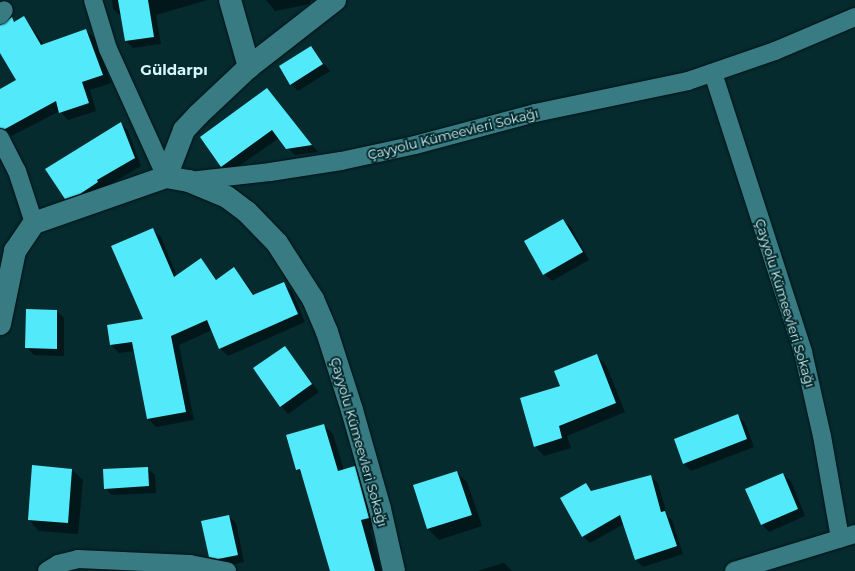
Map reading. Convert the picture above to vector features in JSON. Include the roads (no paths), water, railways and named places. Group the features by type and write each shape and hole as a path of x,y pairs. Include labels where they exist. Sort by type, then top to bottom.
{"street":[{"path":"93,0 108,49 166,177"},
{"path":"230,0 249,67"},
{"path":"166,177 184,130 249,67 335,0"},
{"name":"Çayyolu Kümeevleri Sokağı","path":"189,181 270,172 342,161 415,145 535,113 673,85 713,73 855,17"},
{"name":"Çayyolu Kümeevleri Sokağı","path":"713,73 803,352 847,536 734,571"},
{"path":"0,138 18,170 34,223 15,251 0,324"},
{"name":"Çayyolu Kümeevleri Sokağı","path":"34,223 166,177 189,181 227,197 247,212 276,243 313,299 327,332 352,410 380,509 394,571"},
{"path":"48,571 58,564 78,559 190,564 227,571"}],"district":[{"name":"Güldarpı","path":"174,70"}]}
